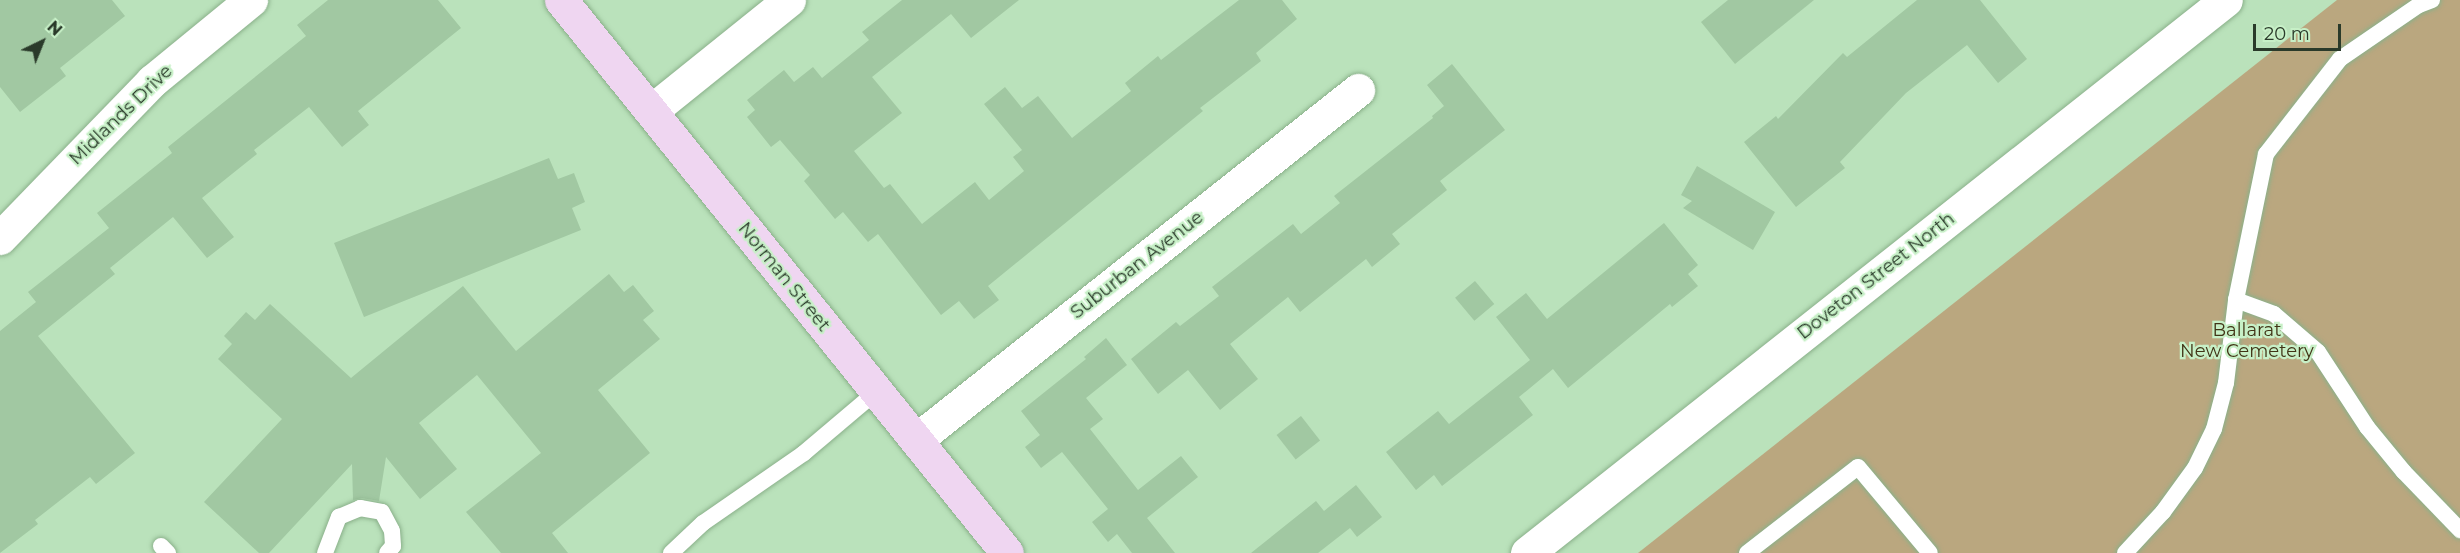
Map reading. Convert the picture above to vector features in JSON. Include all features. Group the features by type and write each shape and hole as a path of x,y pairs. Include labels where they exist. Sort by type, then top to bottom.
{"main road":[{"name":"Norman Street","path":"561,0 916,440 1000,551"}],"street":[{"name":"Midlands Drive","path":"0,238 152,81 251,0"},
{"path":"651,111 789,0"},
{"name":"Doveton Street North","path":"1527,553 2226,0"},
{"name":"Suburban Avenue","path":"916,440 1358,90"}],"lane":[{"path":"2125,553 2163,512 2195,468 2214,429 2226,383 2236,300 2266,154 2340,59 2419,5 2432,0"},
{"path":"2236,300 2274,314 2318,352 2367,427 2404,472 2460,530"},
{"path":"671,553 703,523 804,453 876,392"},
{"path":"1748,553 1858,467 1930,553"},
{"path":"325,553 339,517 360,508 382,512 392,531 393,546 387,553"}],"green space":[{"name":"Ballarat New Cemetery","path":"2337,0 2460,0 2460,553 1638,553"}],"building":[{"path":"0,0 112,0 125,16 60,68 66,76 20,112 0,87"},
{"path":"328,0 438,0 461,28 358,111 369,125 342,147 309,107 254,150 257,154 202,198 234,237 207,258 173,217 110,268 115,274 38,336 135,453 96,484 90,477 35,520 38,524 0,553 0,331 36,302 28,292 109,228 97,213 172,153 168,147 306,36 297,25"},
{"path":"902,0 1019,0 971,38 951,14 872,77 902,113 854,151 884,188 890,184 922,224 975,182 989,200 1024,171 1013,157 1022,150 984,104 1005,87 1022,108 1038,96 1072,138 1131,91 1125,83 1158,56 1161,60 1239,0 1282,0 1297,19 1256,53 1261,61 1200,108 1203,111 988,286 999,300 974,319 959,301 941,315 878,234 868,242 843,212 835,219 804,181 810,175 780,140 771,147 747,117 755,110 747,100 784,70 794,82 813,67 822,78 869,40 862,32"},
{"path":"1728,0 1814,0 1735,64 1701,22"},
{"path":"1917,0 1980,0 2027,59 1998,83 1967,45 1906,93 1840,162 1845,168 1796,207 1744,142 1776,116 1778,119 1843,53 1847,57"},
{"path":"1452,64 1505,130 1440,181 1447,190 1392,234 1400,244 1372,267 1366,259 1300,312 1288,297 1230,344 1258,379 1220,410 1188,370 1158,394 1131,359 1176,322 1180,326 1219,296 1212,287 1293,224 1301,234 1340,203 1334,196 1433,118 1432,116 1444,106 1427,85"},
{"path":"549,158 558,179 574,173 585,202 572,208 581,230 364,317 334,243"},
{"path":"1697,166 1775,212 1753,250 1683,208 1692,201 1681,195"},
{"path":"1664,223 1698,265 1688,274 1698,286 1672,307 1670,304 1568,388 1553,369 1519,397 1533,415 1442,486 1434,475 1416,490 1386,452 1438,411 1449,424 1530,360 1496,317 1526,293 1547,319"},
{"path":"609,274 624,292 633,285 654,311 643,320 660,339 598,390 650,453 552,533 568,553 501,553 466,512 541,453 477,375 419,423 457,469 420,499 386,457 379,501 362,498 353,500 352,464 269,553 259,553 204,502 282,419 218,359 232,344 224,336 246,312 255,320 270,304 351,378 463,286 516,351"},
{"path":"1475,281 1494,304 1474,321 1455,298"},
{"path":"1106,338 1127,365 1086,398 1103,419 1090,429 1138,490 1181,456 1198,477 1147,518 1175,553 1132,553 1117,534 1108,542 1092,522 1108,509 1062,452 1041,468 1025,447 1040,435 1021,411 1086,359 1084,357"},
{"path":"1301,416 1320,440 1296,460 1277,435"},
{"path":"1356,485 1382,517 1357,537 1350,528 1318,553 1251,553 1316,501 1324,511"}]}
